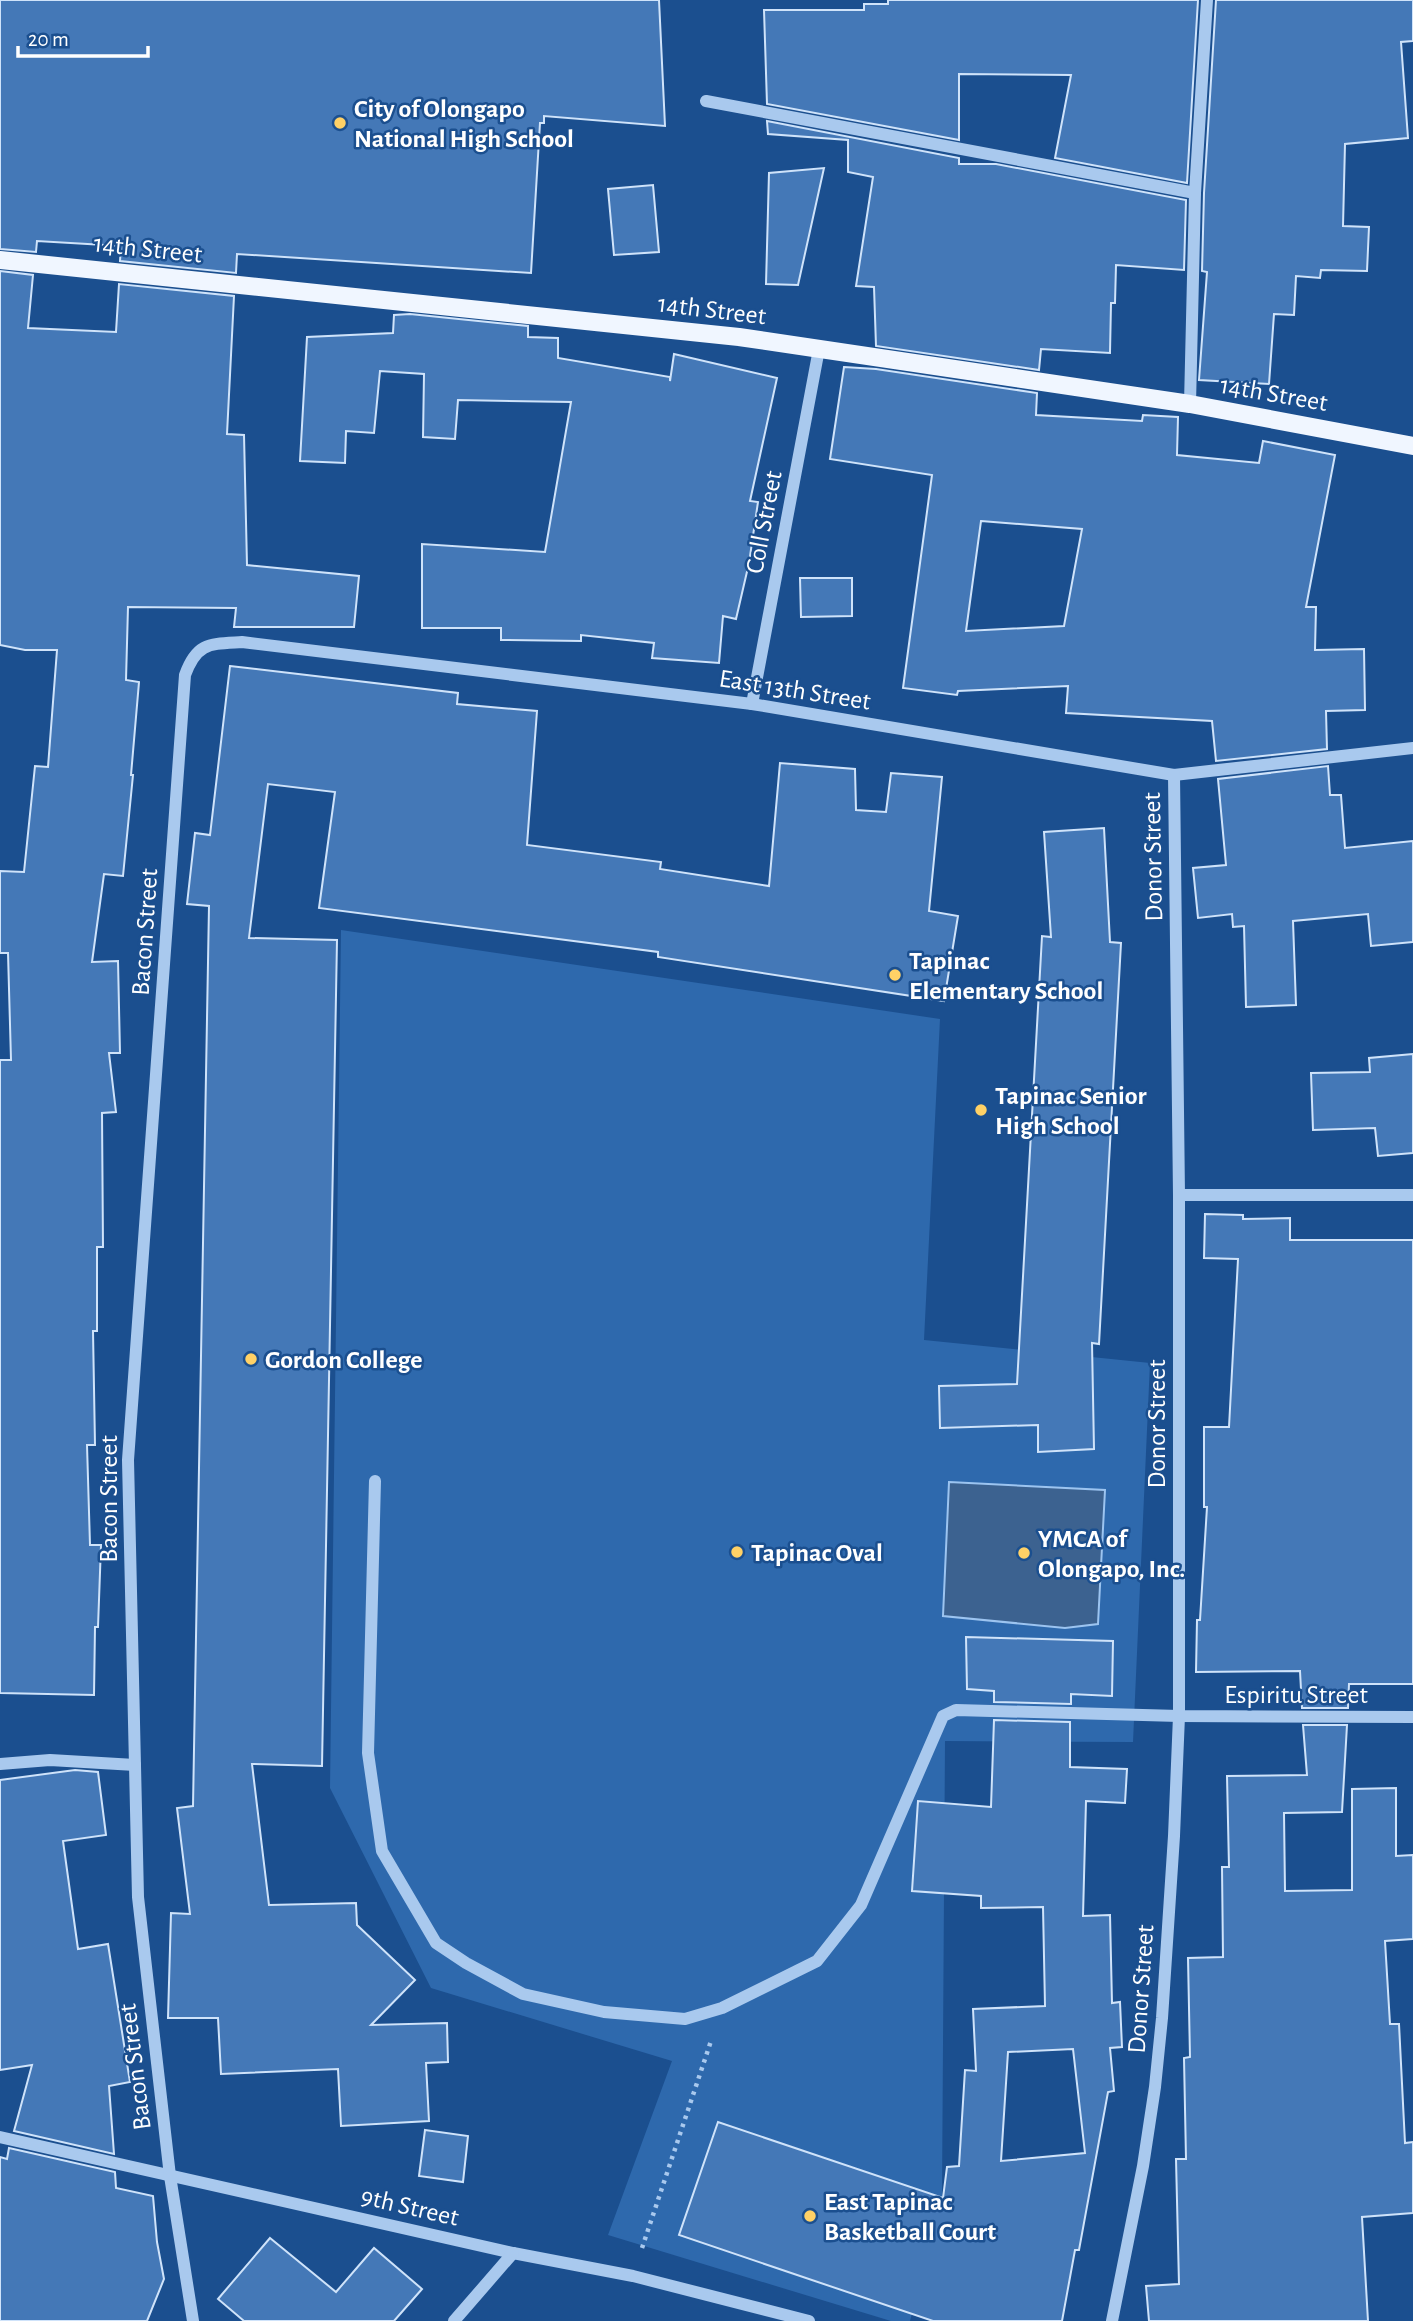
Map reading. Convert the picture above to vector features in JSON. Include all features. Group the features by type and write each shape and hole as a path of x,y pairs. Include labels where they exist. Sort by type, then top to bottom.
{"main road":[{"name":"14th Street","path":"0,260 725,336 1190,404 1413,446"}],"street":[{"path":"1190,404 1195,193 1206,0"},
{"path":"706,102 1195,193"},
{"name":"Coll Street","path":"752,704 819,349"},
{"name":"East 13th Street","path":"185,675 192,657 201,650 217,643 242,642 752,704 1174,775 1413,748"},
{"name":"Bacon Street","path":"185,675 128,1460 138,1897 170,2175 193,2321"},
{"name":"Donor Street","path":"1112,2321 1143,2166 1156,2073 1174,1836 1179,1716 1179,1195 1174,775"},
{"path":"1179,1195 1413,1195"},
{"name":"Espiritu Street","path":"375,1481 368,1753 382,1851 436,1943 466,1964 523,1994 604,2012 685,2019 722,2008 817,1961 861,1905 943,1716 956,1710 1179,1716 1413,1717"},
{"path":"0,1764 50,1760 135,1765"},
{"name":"9th Street","path":"0,2137 513,2253 633,2276 809,2321"},
{"path":"454,2321 513,2253"}],"path":[{"path":"633,2276 722,2008"}],"shaded area":[{"name":"Tapinac Oval","path":"341,930 940,1019 924,1340 1150,1363 1133,1742 945,1741 942,2197 910,2321 891,2321 608,2235 672,2061 431,1988 330,1788"},
{"name":"YMCA of Olongapo, Inc.","path":"949,1482 1105,1490 1098,1624 1065,1628 943,1616"}],"building":[{"name":"City of Olongapo National High School","path":"0,0 659,0 665,126 544,116 544,123 540,123 531,273 237,254 236,273 120,261 121,246 37,241 36,252 0,249"},
{"path":"888,0 1198,0 1187,183 1055,158 1071,75 959,74 959,140 767,104 764,10 864,10 864,4 888,4"},
{"path":"1216,0 1413,0 1413,41 1401,42 1408,138 1345,144 1343,226 1369,227 1367,271 1321,270 1320,278 1296,276 1294,315 1274,314 1269,384 1199,380 1207,272 1202,271 1204,193"},
{"path":"767,121 959,158 959,164 996,164 1186,200 1184,270 1116,265 1115,303 1111,303 1110,353 1041,349 1039,370 876,346 874,287 856,286 873,177 848,172 848,140 768,134"},
{"path":"824,168 798,285 766,284 769,173"},
{"path":"653,185 659,252 614,255 608,189"},
{"path":"0,271 33,275 28,328 116,332 119,284 234,296 227,434 244,435 247,565 359,576 354,627 234,627 236,608 128,607 126,680 139,682 123,876 104,874 92,962 118,961 120,1053 109,1053 116,1112 102,1113 103,1247 97,1247 97,1331 93,1331 95,1445 87,1445 90,1545 101,1545 98,1627 95,1627 94,1695 0,1693 0,1060 11,1060 8,953 0,953 0,871 24,872 35,766 48,767 57,650 25,650 0,645"},
{"path":"410,314 528,326 528,337 558,338 558,358 670,377 670,381 674,354 777,378 750,501 758,502 749,563 736,619 723,616 719,663 652,658 654,643 581,635 581,641 501,640 501,628 422,628 422,544 545,552 571,402 458,400 455,439 423,437 424,374 380,371 374,433 346,431 345,463 300,461 307,337 393,333 394,315"},
{"path":"844,367 876,369 1037,393 1036,415 1142,421 1143,415 1178,417 1177,455 1259,463 1263,441 1335,455 1306,607 1316,607 1315,650 1364,649 1365,710 1326,711 1327,749 1216,761 1212,721 1066,713 1068,686 958,691 957,695 903,688 932,475 830,459","holes":["981,521 1082,529 1064,626 966,631"]},
{"path":"800,578 852,578 852,616 801,617"},
{"path":"230,666 458,693 457,704 537,711 527,845 661,862 660,869 769,886 780,763 855,769 856,810 886,812 891,773 942,777 929,911 958,916 944,1001 658,957 658,952 319,908 335,792 268,784 249,938 337,940 322,1766 252,1764 269,1905 356,1903 357,1925 415,1980 371,2025 447,2023 448,2062 426,2063 429,2121 341,2126 338,2069 221,2074 218,2018 168,2018 171,1913 190,1914 177,1808 193,1806 209,906 187,904 195,833 210,835"},
{"path":"1328,766 1330,795 1341,795 1345,848 1413,841 1413,942 1371,946 1368,914 1293,921 1296,1005 1246,1007 1244,926 1233,927 1232,914 1198,918 1193,868 1226,865 1218,779"},
{"path":"1104,828 1110,942 1121,943 1099,1344 1092,1343 1094,1449 1038,1452 1038,1425 940,1428 939,1386 1017,1384 1042,936 1051,937 1044,832"},
{"path":"1413,1054 1413,1153 1378,1156 1375,1128 1313,1130 1311,1073 1370,1072 1369,1058"},
{"path":"1205,1214 1243,1215 1243,1219 1290,1218 1290,1240 1413,1240 1413,1684 1349,1684 1348,1708 1302,1708 1300,1671 1196,1672 1197,1620 1200,1620 1207,1507 1204,1507 1204,1427 1229,1427 1238,1259 1204,1258"},
{"path":"966,1637 1113,1641 1112,1696 1071,1694 1071,1704 994,1702 994,1691 967,1689"},
{"path":"994,1720 1070,1722 1070,1767 1127,1769 1125,1803 1086,1801 1083,1916 1110,1915 1112,2003 1120,2002 1122,2047 1110,2048 1114,2091 1108,2092 1079,2250 1075,2250 1062,2321 933,2321 679,2235 718,2122 943,2198 947,2167 959,2166 965,2070 976,2071 973,2009 1045,2006 1043,1907 981,1908 981,1896 912,1891 918,1801 991,1807","holes":["1073,2049 1085,2153 1001,2161 1008,2052"]},
{"path":"1303,1725 1347,1725 1342,1812 1284,1813 1285,1891 1352,1890 1352,1789 1396,1788 1396,1856 1413,1855 1413,1939 1385,1941 1390,2024 1399,2024 1405,2143 1413,2142 1413,2213 1362,2217 1368,2321 1149,2321 1146,2286 1179,2284 1176,2159 1186,2159 1184,2058 1190,2057 1188,1958 1223,1957 1222,1867 1229,1867 1227,1776 1307,1775"},
{"path":"75,1770 98,1772 106,1835 63,1841 78,1949 108,1944 130,2082 109,2086 114,2154 14,2131 32,2065 0,2070 0,1780"},
{"path":"425,2130 468,2136 463,2182 419,2176"},
{"path":"9,2148 115,2172 116,2188 153,2196 164,2279 147,2321 0,2321 0,2157 7,2159"},
{"path":"270,2238 336,2292 374,2248 422,2289 394,2321 244,2321 218,2299"}],"place":[{"name":"City of Olongapo National High School","path":"340,123"},
{"name":"Tapinac Elementary School","path":"895,975"},
{"name":"Tapinac Senior High School","path":"981,1110"},
{"name":"Gordon College","path":"251,1359"},
{"name":"Tapinac Oval","path":"737,1552"},
{"name":"YMCA of Olongapo, Inc.","path":"1024,1553"},
{"name":"East Tapinac Basketball Court","path":"810,2216"}]}
